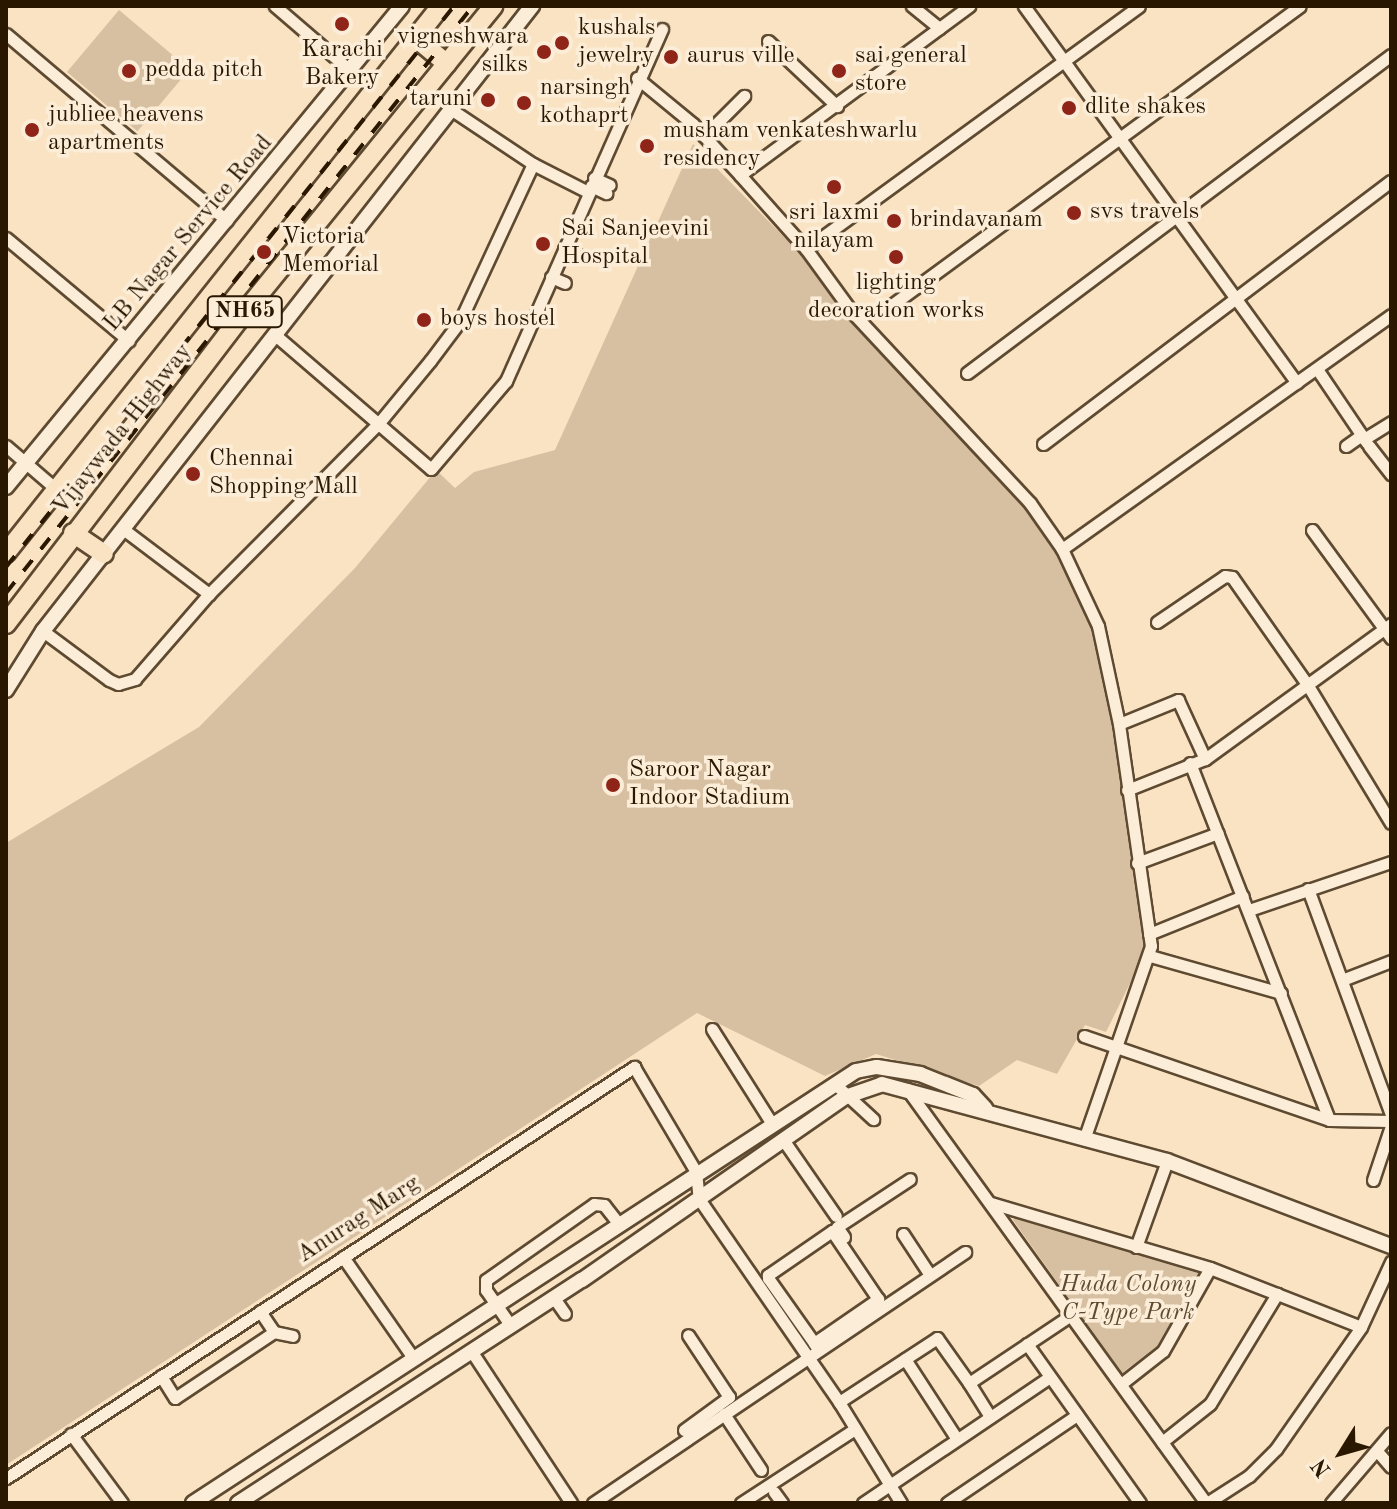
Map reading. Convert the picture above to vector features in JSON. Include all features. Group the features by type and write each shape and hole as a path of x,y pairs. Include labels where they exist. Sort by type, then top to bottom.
{"highway":[{"name":"Vijaywada Highway","path":"6,553 441,6"},
{"name":"Vijaywada Highway","path":"6,624 73,533 493,6"},
{"path":"416,38 447,64"},
{"path":"73,533 104,554"}],"street":[{"path":"275,6 352,72"},
{"name":"LB Nagar Service Road","path":"6,487 352,72 402,6"},
{"path":"6,690 43,631 449,108 532,6"},
{"path":"912,6 939,28"},
{"path":"740,175 969,6"},
{"path":"1024,6 1180,216 1297,383"},
{"path":"806,249 1139,6"},
{"path":"889,307 1300,6"},
{"path":"274,334 431,469 506,381 637,78 662,29"},
{"path":"6,34 227,221"},
{"path":"768,41 837,106"},
{"path":"967,373 1391,55"},
{"path":"637,78 704,136 806,249 865,327 1030,503 1062,549 1098,626 1119,724 1150,956 1084,1139"},
{"path":"704,136 744,96"},
{"path":"449,108 533,164 608,189"},
{"path":"43,631 109,680 127,683 209,594 378,424 460,321 533,164"},
{"path":"1043,444 1235,296 1331,231 1391,181"},
{"path":"6,238 129,341"},
{"path":"564,249 578,255"},
{"path":"551,277 565,283"},
{"path":"1062,549 1391,315"},
{"path":"1317,369 1391,474"},
{"path":"1346,446 1366,440 1391,422"},
{"path":"6,446 56,489"},
{"path":"123,529 209,594"},
{"path":"1127,790 1205,759 1307,684 1389,630 1312,530"},
{"path":"1157,622 1225,576 1232,577 1307,684 1391,823"},
{"path":"1119,724 1178,700 1205,759"},
{"path":"1190,763 1329,1120"},
{"path":"1137,863 1218,833"},
{"path":"1249,910 1391,862"},
{"path":"1308,889 1391,1121 1373,1180"},
{"path":"1149,934 1243,896"},
{"path":"1150,956 1281,993"},
{"path":"1342,980 1391,961"},
{"path":"712,1029 772,1124"},
{"path":"1084,1036 1329,1120 1391,1121"},
{"name":"Anurag Marg","path":"6,1478 634,1067 696,1172"},
{"path":"193,1503 498,1306 696,1172 856,1071 894,1068 945,1082 973,1095 985,1108"},
{"path":"835,1084 845,1097 860,1102 873,1119"},
{"path":"238,1503 554,1298 845,1097 882,1084 985,1108 1167,1161 1391,1246"},
{"path":"907,1089 1206,1503 1249,1476 1276,1449 1361,1327 1391,1262"},
{"path":"784,1141 836,1216"},
{"path":"1136,1247 1167,1161"},
{"path":"696,1172 699,1199 813,1350"},
{"path":"887,1303 837,1227 910,1179"},
{"path":"991,1203 1210,1268 1361,1327"},
{"path":"511,1326 486,1290 486,1280 590,1206 604,1205 619,1224"},
{"path":"691,1429 724,1414 813,1350 878,1299 832,1231 768,1275 813,1350 839,1402 901,1503"},
{"path":"903,1234 930,1275"},
{"path":"813,1350 965,1252"},
{"path":"343,1257 414,1359"},
{"path":"1121,1384 1163,1351 1210,1268"},
{"path":"1162,1442 1210,1404 1277,1294"},
{"path":"554,1298 565,1314"},
{"path":"260,1311 274,1332 293,1336"},
{"path":"969,1383 1071,1315"},
{"path":"161,1376 175,1398 274,1332"},
{"path":"593,1503 729,1397 688,1335"},
{"path":"839,1402 937,1338 990,1417"},
{"path":"1027,1344 1140,1503"},
{"path":"472,1352 571,1503"},
{"path":"905,1359 957,1439"},
{"path":"863,1503 1050,1377"},
{"path":"334,1410 347,1431"},
{"path":"724,1414 761,1470"},
{"path":"947,1503 1077,1415"},
{"path":"741,1503 855,1429"},
{"path":"71,1434 122,1503"},
{"path":"1386,1444 1391,1467"},
{"path":"1331,1503 1386,1444"},
{"path":"774,1492 782,1503"}],"green space":[{"name":"pedda pitch","path":"119,10 189,69 137,131 67,72"},
{"name":"Saroor Nagar Indoor Stadium","path":"693,144 830,284 844,312 1039,522 1094,626 1115,725 1145,936 1142,959 1106,1032 1085,1025 1057,1074 1017,1060 979,1086 876,1054 825,1076 697,1013 6,1465 6,843 199,727 355,568 436,470 455,488 474,472 555,450"},
{"name":"Huda Colony C-Type Park","path":"1019,1214 1199,1272 1157,1346 1122,1373 1013,1220"}],"railway":[{"path":"6,567 454,6"},
{"path":"6,593 473,6"}],"place":[{"name":"Karachi Bakery","path":"342,24"},
{"name":"kushals jewelry","path":"562,43"},
{"name":"vigneshwara silks","path":"544,52"},
{"name":"aurus ville","path":"671,57"},
{"name":"pedda pitch","path":"129,71"},
{"name":"sai general store","path":"839,71"},
{"name":"taruni","path":"488,100"},
{"name":"narsingh kothaprt","path":"524,103"},
{"name":"dlite shakes","path":"1069,108"},
{"name":"jubliee heavens apartments","path":"32,130"},
{"name":"musham venkateshwarlu residency","path":"647,146"},
{"name":"sri laxmi nilayam","path":"834,187"},
{"name":"svs travels","path":"1074,213"},
{"name":"brindavanam","path":"894,221"},
{"name":"Sai Sanjeevini Hospital","path":"543,244"},
{"name":"Victoria Memorial","path":"264,252"},
{"name":"lighting decoration works","path":"896,257"},
{"name":"boys hostel","path":"424,320"},
{"name":"Chennai Shopping Mall","path":"193,474"},
{"name":"Saroor Nagar Indoor Stadium","path":"613,785"}]}
